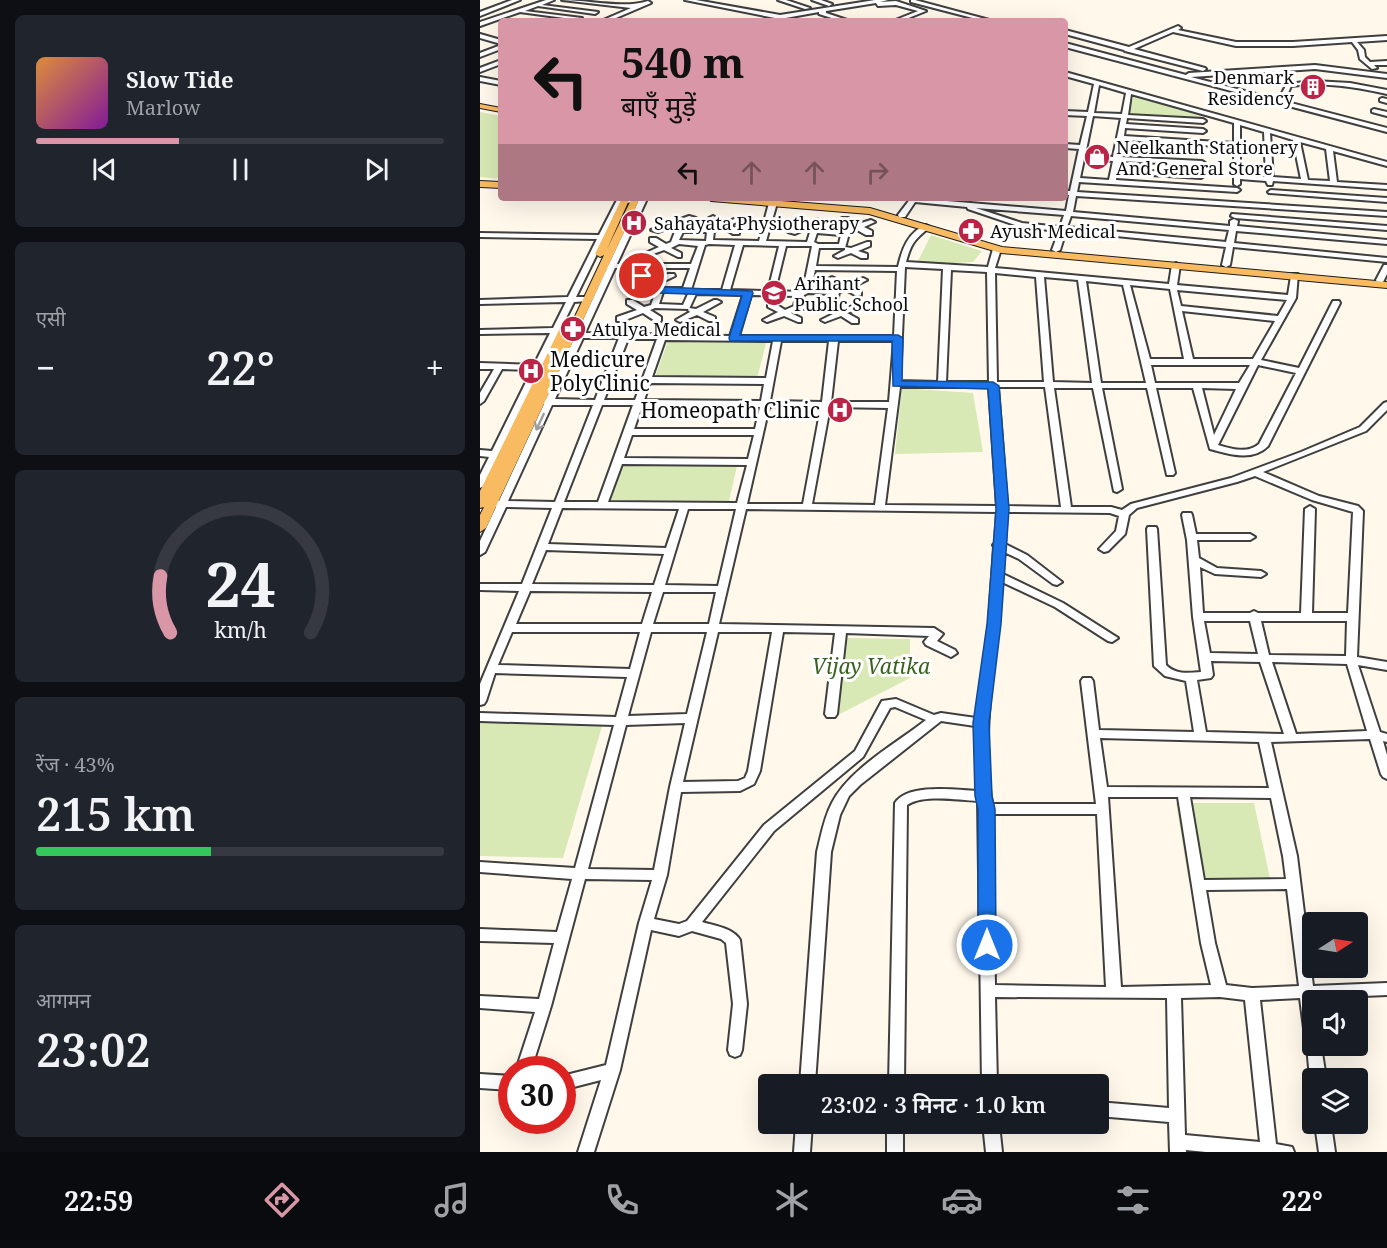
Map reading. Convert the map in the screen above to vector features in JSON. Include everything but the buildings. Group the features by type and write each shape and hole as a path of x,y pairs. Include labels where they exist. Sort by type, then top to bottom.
{"main road":[{"path":"480,104 498,107"},
{"path":"480,182 498,183"},
{"path":"577,302 608,266 630,201"},
{"path":"504,455 544,402 577,302 630,201"},
{"path":"748,201 870,211 997,249 1385,282"},
{"path":"799,201 872,207 984,241 1385,282"},
{"path":"480,528 491,504 504,455 541,368 568,332"}],"street":[{"path":"481,11 510,0"},
{"path":"481,11 517,0"},
{"path":"499,18 551,0"},
{"path":"565,0 637,7"},
{"path":"688,0 787,18"},
{"path":"781,0 807,8"},
{"path":"815,0 829,4"},
{"path":"763,15 857,0"},
{"path":"780,17 885,0"},
{"path":"896,0 964,18"},
{"path":"910,0 979,18"},
{"path":"611,18 648,3"},
{"path":"837,18 821,13 892,3 923,11 904,18"},
{"path":"537,5 595,12"},
{"path":"520,12 579,18 612,5"},
{"path":"481,23 498,18"},
{"path":"481,23 498,26"},
{"path":"1116,54 1173,28 1236,44 1387,38"},
{"path":"1068,33 1203,69"},
{"path":"480,36 498,41"},
{"path":"1353,40 1361,50 1363,59 1375,69 1375,73"},
{"path":"1068,44 1287,99 1387,128"},
{"path":"1068,44 1387,128"},
{"path":"480,45 498,48"},
{"path":"480,55 498,49"},
{"path":"480,70 498,63"},
{"path":"1369,64 1387,63"},
{"path":"1189,75 1315,67 1387,76"},
{"path":"1068,75 1129,91 1203,117"},
{"path":"483,80 498,76"},
{"path":"483,80 498,82"},
{"path":"1287,99 1285,93 1289,86 1320,82 1340,82 1387,92"},
{"path":"1056,250 1069,212 1068,194 1075,180 1097,83"},
{"path":"1112,182 1129,91"},
{"path":"1374,111 1387,114"},
{"path":"1068,113 1203,117 1237,122 1387,164"},
{"path":"1201,188 1203,117"},
{"path":"1226,265 1236,204 1237,122"},
{"path":"1122,126 1203,131"},
{"path":"1267,131 1272,207"},
{"path":"1120,138 1237,145"},
{"path":"1296,139 1305,182"},
{"path":"1068,146 1082,147"},
{"path":"1329,149 1334,183"},
{"path":"1080,157 1202,163"},
{"path":"1114,171 1201,176"},
{"path":"1236,177 1387,187"},
{"path":"1075,180 1237,190"},
{"path":"1271,192 1387,200"},
{"path":"1068,194 1387,214"},
{"path":"568,332 599,239 619,201"},
{"path":"902,215 913,201"},
{"path":"935,201 1387,242"},
{"path":"762,243 773,203"},
{"path":"955,203 1013,223 1387,260"},
{"path":"1334,211 1334,224"},
{"path":"1235,216 1387,228"},
{"path":"662,218 680,231 711,230 738,220"},
{"path":"656,231 692,218"},
{"path":"713,218 736,232"},
{"path":"845,220 869,233"},
{"path":"795,221 814,231 844,232 871,222"},
{"path":"792,232 819,221"},
{"path":"880,507 892,405 897,384 902,267 906,248 916,233 926,227"},
{"path":"686,307 694,266 711,230"},
{"path":"676,243 680,231"},
{"path":"798,307 811,268 814,231"},
{"path":"842,246 844,232"},
{"path":"480,237 599,239"},
{"path":"653,240 678,255"},
{"path":"725,293 740,242"},
{"path":"645,255 676,243 740,242 842,246 864,256"},
{"path":"771,293 783,243"},
{"path":"838,256 867,244"},
{"path":"989,1074 985,802 981,723 994,624 1002,509 993,386 992,270 997,249"},
{"path":"1176,265 1173,287 1189,362"},
{"path":"568,332 608,266 694,266"},
{"path":"811,268 902,267 992,270 1292,298"},
{"path":"1385,282 1387,267"},
{"path":"942,385 946,268"},
{"path":"1040,274 1049,386 1066,509"},
{"path":"642,276 660,290 725,293 833,292 863,280"},
{"path":"636,291 671,276"},
{"path":"1213,447 1242,386 1292,298 1295,276"},
{"path":"1082,278 1097,386 1117,489"},
{"path":"832,279 858,293"},
{"path":"1126,283 1170,473"},
{"path":"654,306 660,290"},
{"path":"832,308 835,294 833,292"},
{"path":"734,338 748,293"},
{"path":"480,302 577,302"},
{"path":"480,307 577,302"},
{"path":"630,302 658,319"},
{"path":"680,320 717,302"},
{"path":"1213,447 1242,453 1260,449 1336,303"},
{"path":"771,305 798,320"},
{"path":"620,318 654,306 686,307 712,320"},
{"path":"767,320 798,307 832,308 855,321"},
{"path":"825,320 856,307"},
{"path":"1177,308 1280,319"},
{"path":"480,332 568,332 662,337 898,338"},
{"path":"480,701 626,335"},
{"path":"602,506 662,337"},
{"path":"586,1152 612,1070 646,923 660,875 676,787 742,507 778,338"},
{"path":"807,507 834,338"},
{"path":"1146,362 1256,362 1301,371"},
{"path":"480,366 541,368"},
{"path":"480,401 499,367"},
{"path":"646,380 770,381"},
{"path":"897,384 1242,386"},
{"path":"1197,387 1213,447"},
{"path":"480,552 491,504 544,402 892,405"},
{"path":"1104,549 1121,532 1124,514 1134,506 1234,480 1304,454 1363,429 1387,405"},
{"path":"628,432 759,432"},
{"path":"480,453 504,455"},
{"path":"480,484 504,455"},
{"path":"618,461 752,462"},
{"path":"1254,472 1321,501 1357,509 1351,660 1381,736 1387,774"},
{"path":"491,504 1066,509 1111,510 1124,514"},
{"path":"528,1056 563,938 657,590 684,507"},
{"path":"1306,616 1310,509"},
{"path":"1152,529 1160,666 1163,671 1171,675 1191,677 1207,675 1198,617 1196,560 1187,515"},
{"path":"1193,537 1250,537"},
{"path":"998,545 1023,557 1057,582"},
{"path":"541,547 671,550"},
{"path":"1196,560 1215,572 1261,574"},
{"path":"997,575 1059,605 1112,638"},
{"path":"480,587 723,589"},
{"path":"1198,617 1254,615 1354,617"},
{"path":"1254,615 1265,659 1292,738"},
{"path":"509,627 778,628 934,632 937,634 930,642 951,653"},
{"path":"676,787 740,786 750,781 754,771 778,628"},
{"path":"831,714 841,631"},
{"path":"1206,657 1351,660 1387,666"},
{"path":"491,669 634,673"},
{"path":"1191,677 1201,737"},
{"path":"1087,681 1103,809 1114,993"},
{"path":"646,923 680,930 692,925 769,828 859,753 886,704 896,703 930,717"},
{"path":"480,717 621,720 693,718"},
{"path":"808,1074 824,852 830,825 839,801 853,783 937,718 981,723"},
{"path":"1093,734 1292,738 1381,736"},
{"path":"1264,737 1290,856 1307,990"},
{"path":"1100,792 1276,793"},
{"path":"1183,792 1208,943 1220,991"},
{"path":"896,1074 901,803 906,798 917,795 985,802 1103,809"},
{"path":"480,867 580,874 660,875"},
{"path":"1200,885 1293,884"},
{"path":"692,925 725,935 733,940 740,1004 735,1050"},
{"path":"480,936 563,938"},
{"path":"1347,990 1387,989"},
{"path":"987,991 1114,993 1220,991 1252,994 1302,991"},
{"path":"1174,992 1178,1147 1286,1152"},
{"path":"1252,994 1269,1151"},
{"path":"480,1002 544,1006"},
{"path":"576,1079 612,1070"},
{"path":"480,1081 498,1082"},
{"path":"1109,1110 1178,1116"},
{"path":"802,1152 803,1134"},
{"path":"895,1134 895,1152"},
{"path":"992,1134 994,1152"},
{"path":"1324,1134 1327,1152"}],"green space":[{"path":"1134,95 1201,114 1202,119 1127,115"},
{"path":"480,112 498,115 498,179 480,177"},
{"path":"931,235 982,251 973,262 916,265"},
{"path":"668,341 766,343 757,379 655,377"},
{"path":"902,388 973,393 983,452 895,454"},
{"path":"623,464 737,466 729,501 611,500"},
{"name":"Vijay Vatika","path":"845,638 910,639 910,678 838,715"},
{"path":"480,720 603,723 563,858 480,856"},
{"path":"1176,803 1254,803 1271,883 1189,883"}],"place":[{"name":"Denmark Residency","path":"1313,87"},
{"name":"Neelkanth Stationery And General Store","path":"1097,157"},
{"name":"Sahayata Physiotherapy","path":"634,223"},
{"name":"Ayush Medical","path":"971,231"},
{"name":"Arihant Public School","path":"774,293"},
{"name":"Atulya Medical","path":"573,329"},
{"name":"Medicure PolyClinic","path":"531,371"},
{"name":"Homeopath Clinic","path":"840,410"}],"route":[{"path":"642,276 660,290 748,293 734,338 898,338 897,384 993,386 1002,509 994,624 981,723 986,809 987,945"}]}
